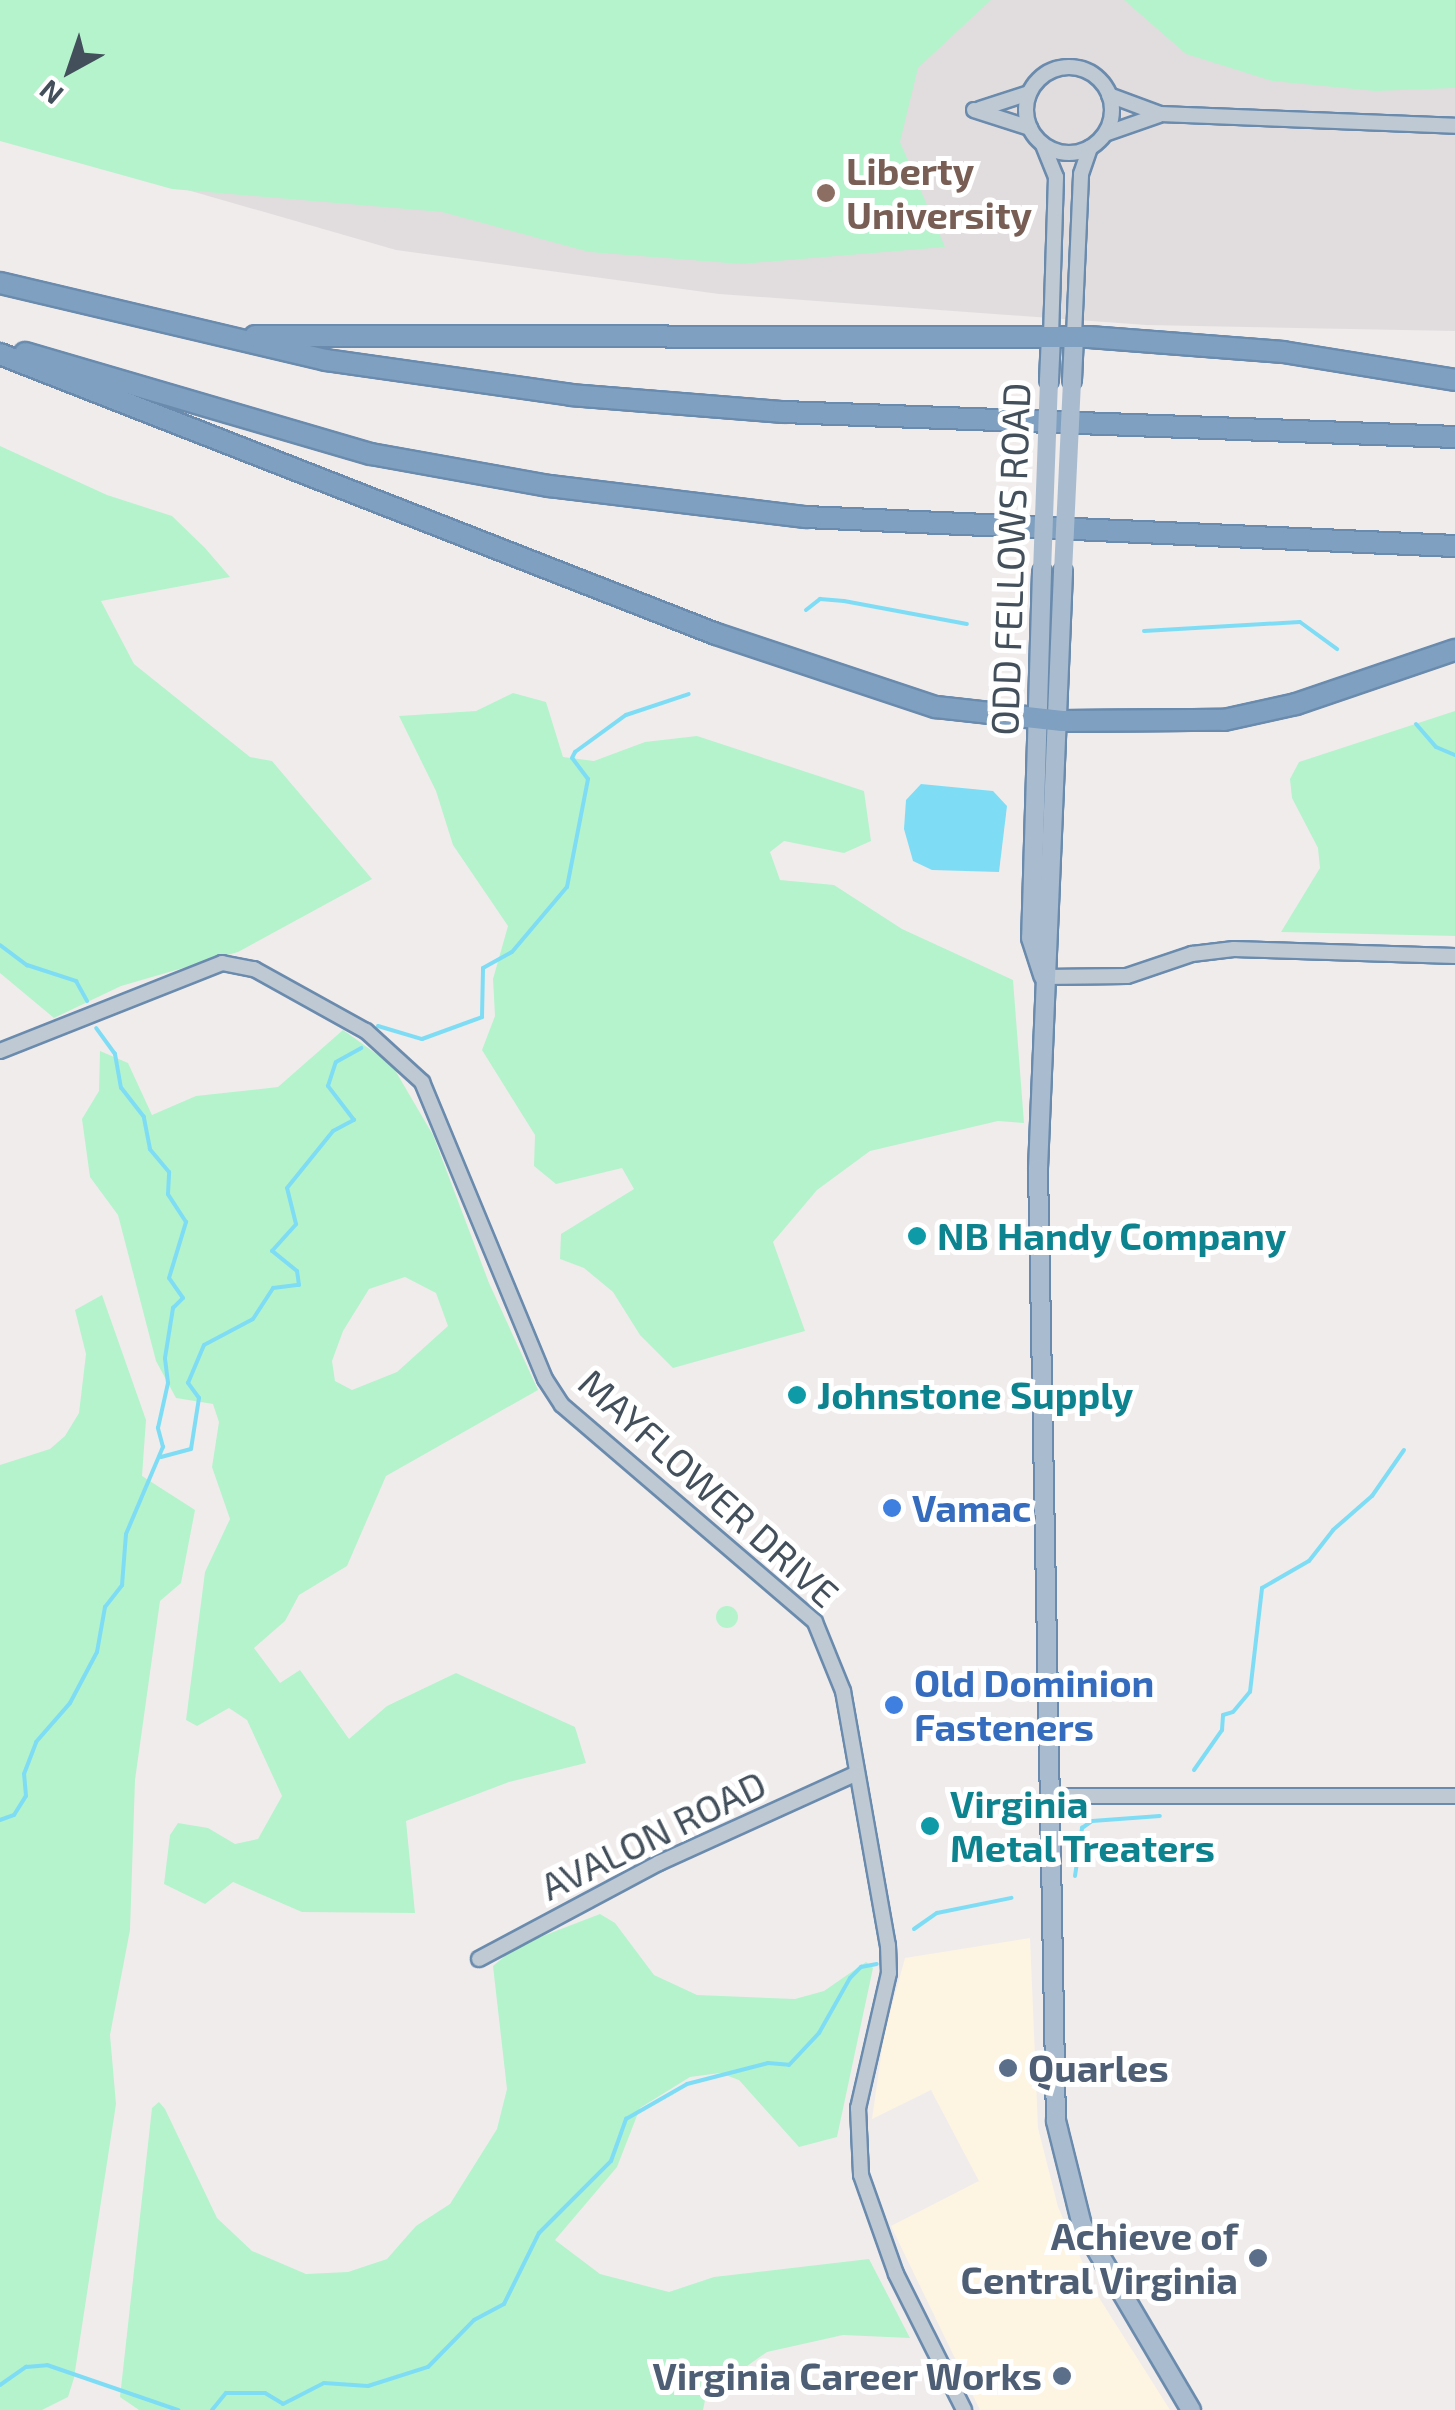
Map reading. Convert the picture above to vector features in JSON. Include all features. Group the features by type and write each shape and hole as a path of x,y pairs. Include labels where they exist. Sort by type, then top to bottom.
{"highway":[{"path":"0,283 213,336 440,378 633,401 1455,437"},
{"path":"213,336 1074,336 1283,352 1455,380"},
{"path":"0,344 371,454 549,486 806,517 1455,546"},
{"path":"0,354 810,668 936,707 1062,722 1242,716 1455,650"}],"main road":[{"name":"ODD FELLOWS ROAD","path":"1044,977 1032,938 1051,336"},
{"name":"ODD FELLOWS ROAD","path":"1074,336 1062,722 1044,977 1038,1170 1056,2121 1068,2180 1105,2271 1191,2410"}],"street":[{"path":"1160,114 1105,134 1090,148 1066,153 1043,144 1030,128 974,110 1030,93 1046,74 1072,68 1096,78 1109,95 1160,114 1455,126"},
{"path":"1030,93 1030,128"},
{"path":"1105,134 1109,95"},
{"name":"ODD FELLOWS ROAD","path":"1043,144 1056,186 1051,336"},
{"name":"ODD FELLOWS ROAD","path":"1074,336 1081,174 1090,148"},
{"path":"1044,977 1127,976 1224,949 1455,956"},
{"name":"MAYFLOWER DRIVE","path":"0,1051 201,968 236,964 308,996 403,1060 432,1103 545,1379 590,1434 814,1622 836,1665 858,1773 889,1973 858,2108 860,2175 896,2274 964,2410"},
{"name":"AVALON ROAD","path":"479,1958 660,1863 858,1773"},
{"path":"1048,1796 1455,1796"}],"shaded area":[{"name":"Liberty University","path":"0,0 1455,0 1455,331 1146,325 719,294 396,250 0,136"},
{"path":"1030,1938 1038,2128 1058,2207 1096,2293 1170,2410 980,2410 891,2226 979,2181 931,2090 872,2119 884,2035 905,1958"}],"green space":[{"path":"0,0 991,0 918,68 900,142 945,247 741,264 589,252 442,212 172,189 0,141"},
{"path":"1124,0 1455,0 1455,88 1375,91 1272,81 1186,54"},
{"path":"0,446 107,495 172,516 230,577 101,601 134,664 250,757 272,761 372,879 238,952 121,986 54,1018 0,973"},
{"path":"513,693 546,702 563,757 594,761 645,742 697,736 864,791 871,841 844,853 784,841 770,852 780,880 834,885 902,929 1013,980 1024,1123 998,1121 870,1151 817,1190 773,1242 805,1331 673,1368 640,1335 613,1292 584,1268 560,1259 561,1234 634,1189 622,1168 556,1184 534,1166 535,1135 482,1050 495,1016 493,979 508,926 453,845 436,791 399,716 476,711"},
{"path":"1455,711 1455,936 1281,932 1320,868 1318,848 1292,798 1290,779 1299,762"},
{"path":"343,1030 392,1065 433,1135 489,1283 538,1390 386,1476 347,1566 299,1595 285,1621 254,1648 280,1683 300,1670 349,1739 387,1706 456,1673 575,1727 586,1763 509,1782 406,1821 415,1913 302,1912 233,1882 205,1904 164,1884 170,1835 178,1823 208,1828 235,1844 258,1839 282,1796 247,1720 229,1708 197,1726 186,1720 205,1572 230,1519 212,1467 219,1422 213,1404 176,1398 156,1361 118,1215 90,1177 82,1119 99,1091 100,1051 128,1063 152,1115 196,1096 278,1087","holes":["405,1277 436,1293 448,1326 397,1372 352,1390 335,1381 332,1361 343,1331 369,1289"]},
{"path":"102,1295 146,1420 142,1476 195,1510 181,1583 160,1601 135,1780 130,1930 110,2035 116,2104 74,2378 68,2397 42,2410 0,2410 0,1465 50,1449 65,1436 79,1413 86,1354 75,1310"},
{"path":"723,1606 731,1606 738,1617 731,1628 723,1628 716,1621 716,1613"},
{"path":"600,1914 615,1923 654,1975 697,1995 795,1999 824,1991 866,1962 873,1968 837,2137 799,2147 739,2080 720,2073 690,2077 640,2108 617,2167 555,2240 600,2274 669,2292 714,2277 869,2259 910,2338 843,2335 767,2352 706,2395 703,2410 139,2410 120,2397 152,2108 159,2102 165,2109 217,2218 252,2251 306,2274 348,2272 387,2259 416,2226 450,2204 497,2129 507,2089 493,1966 517,1946"}],"water":[{"path":"921,784 993,791 1007,806 999,872 932,870 913,861 904,829 906,800"}],"waterway":[{"path":"806,610 820,599 844,601 967,624"},
{"path":"1144,631 1300,622 1337,649"},
{"path":"378,1026 422,1039 482,1017 483,968 512,952 567,887 588,779 572,758 575,752 626,715 689,694"},
{"path":"1416,724 1436,747 1455,755"},
{"path":"0,945 27,965 76,981 87,1001"},
{"path":"0,1820 14,1815 26,1796 24,1774 36,1742 70,1703 97,1652 105,1607 122,1585 126,1534 163,1447 158,1428 168,1383 165,1358 173,1308 183,1298 169,1278 186,1222 168,1194 169,1172 150,1149 144,1117 121,1088 115,1054 96,1028"},
{"path":"161,1457 191,1449 199,1398 188,1383 204,1345 253,1319 273,1288 299,1285 297,1271 272,1251 296,1224 287,1188 333,1131 354,1120 328,1086 336,1062 361,1048"},
{"path":"1194,1770 1222,1730 1223,1715 1233,1712 1250,1692 1262,1588 1309,1561 1333,1530 1372,1496 1404,1450"},
{"path":"1075,1876 1082,1828 1092,1821 1160,1816"},
{"path":"914,1929 937,1913 1011,1898"},
{"path":"212,2410 226,2393 265,2393 283,2404 324,2383 368,2386 428,2367 474,2320 504,2304 539,2233 611,2161 626,2119 687,2084 768,2063 789,2065 819,2033 850,1978 861,1967 877,1964"},
{"path":"0,2385 26,2367 47,2365 178,2410"}],"place":[{"name":"Liberty University","path":"826,193"},
{"name":"NB Handy Company","path":"917,1236"},
{"name":"Johnstone Supply","path":"797,1395"},
{"name":"Vamac","path":"892,1508"},
{"name":"Old Dominion Fasteners","path":"894,1705"},
{"name":"Virginia Metal Treaters","path":"930,1826"},
{"name":"Quarles","path":"1008,2068"},
{"name":"Achieve of Central Virginia","path":"1258,2258"},
{"name":"Virginia Career Works","path":"1062,2376"}]}
